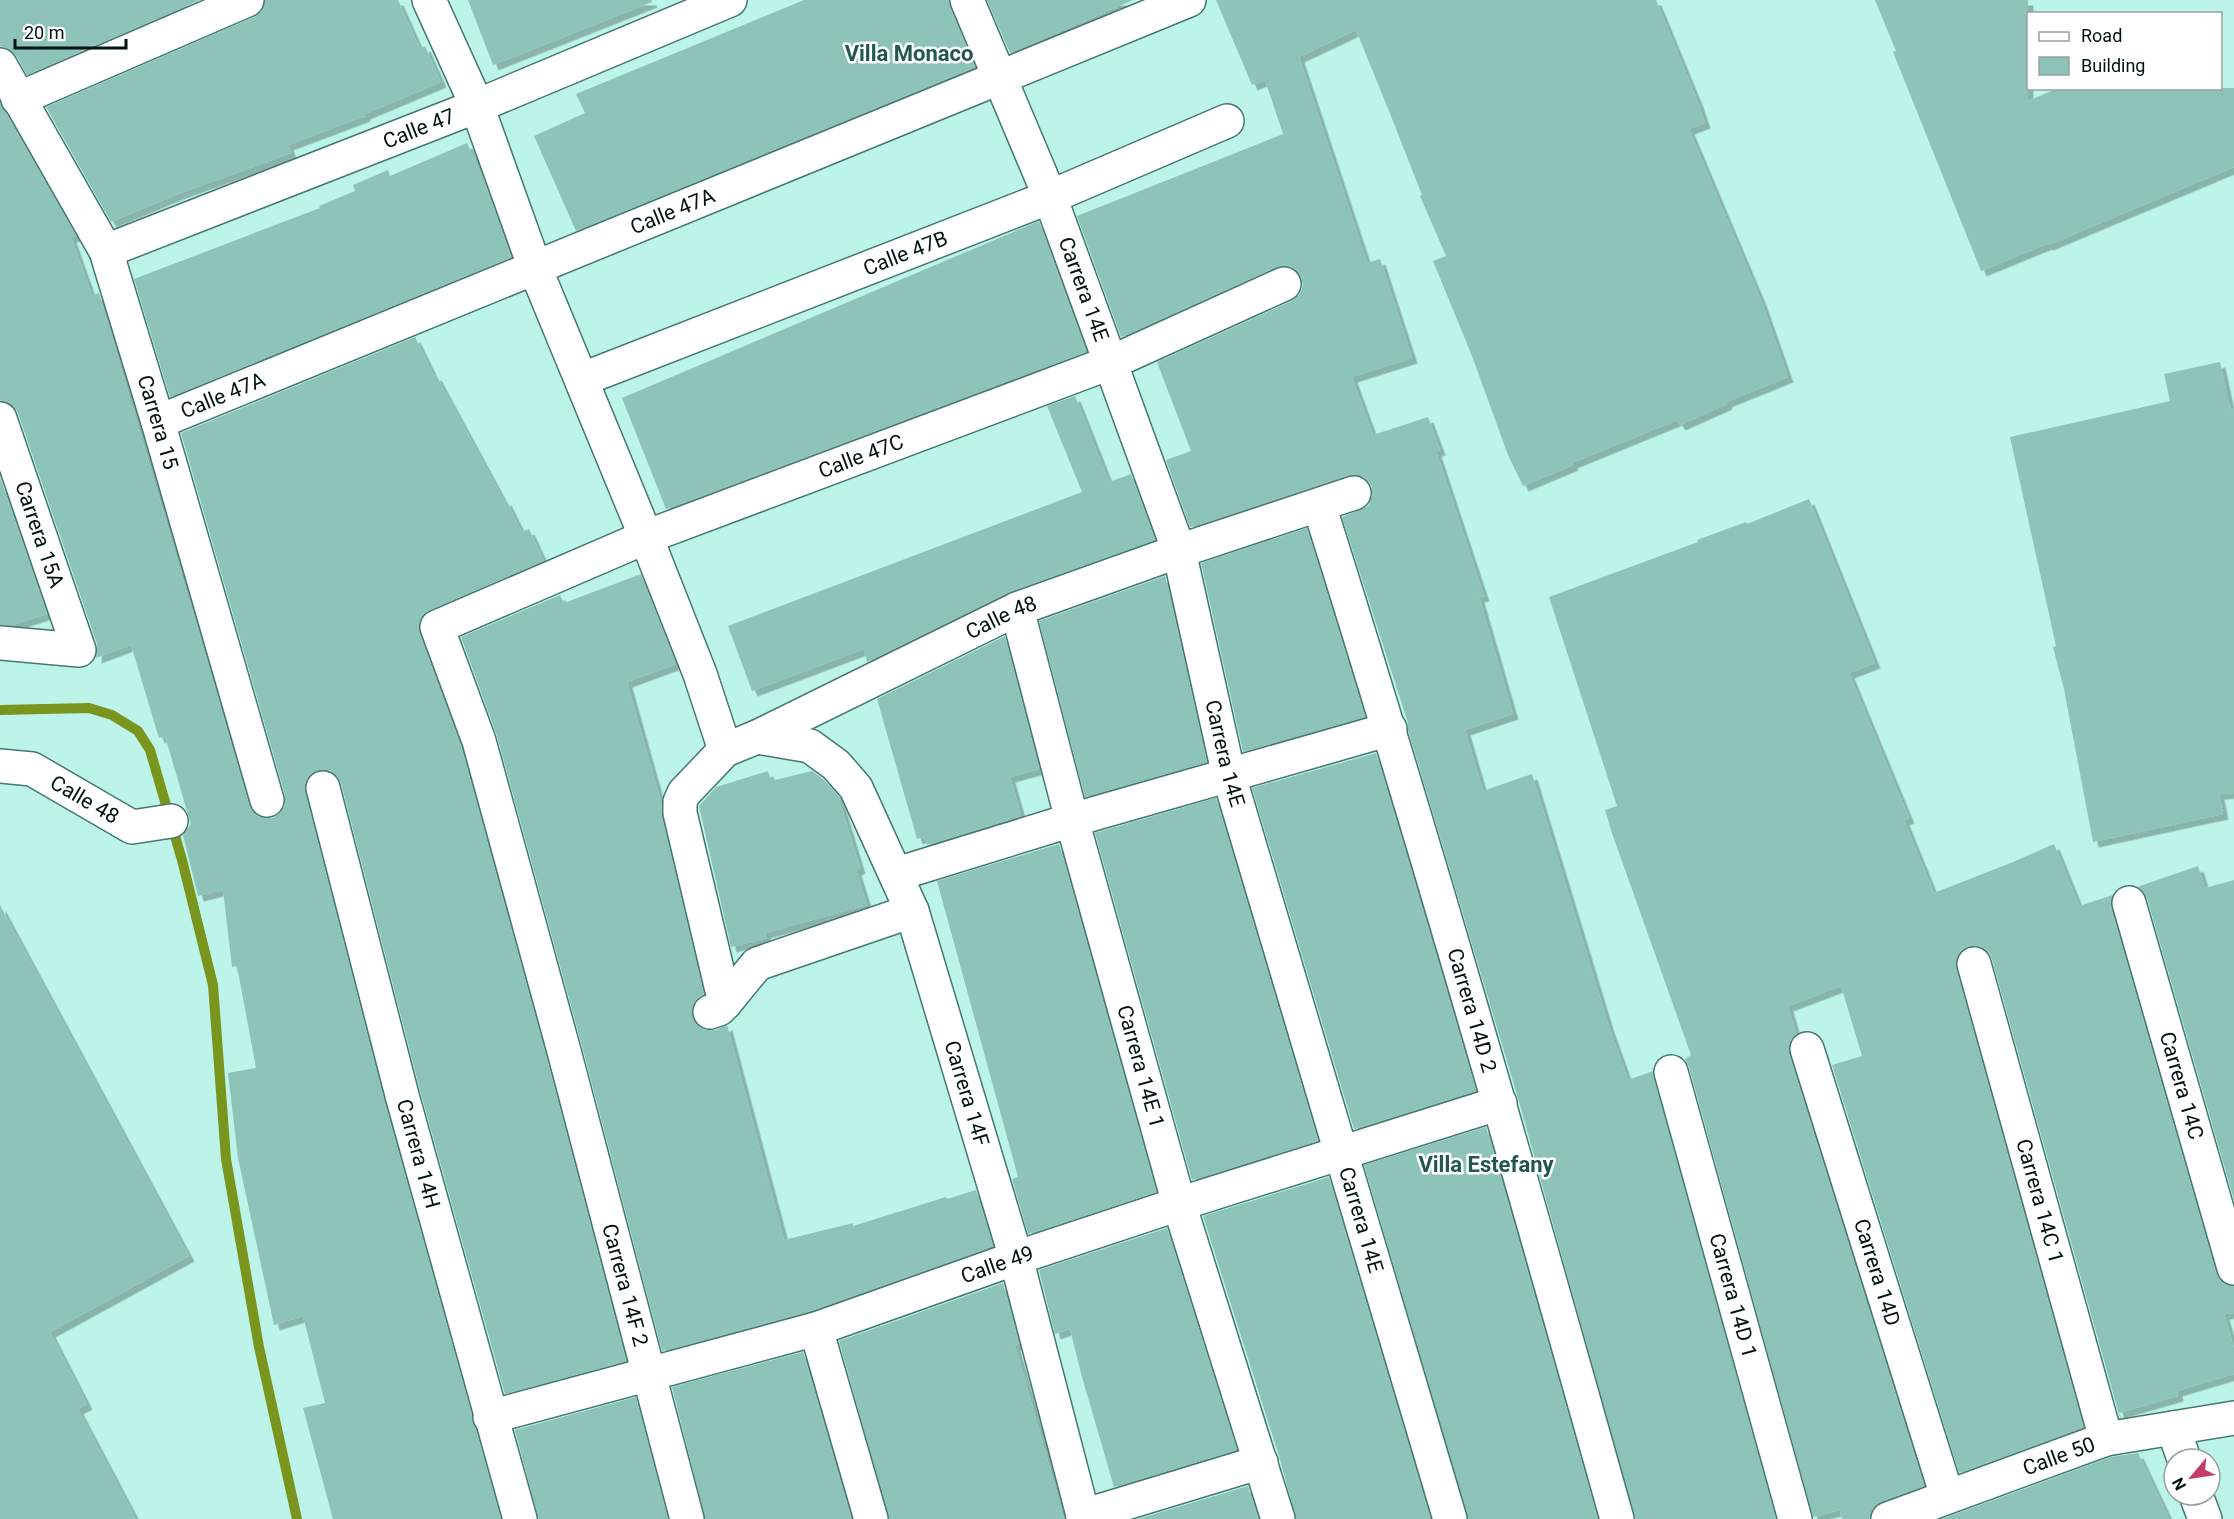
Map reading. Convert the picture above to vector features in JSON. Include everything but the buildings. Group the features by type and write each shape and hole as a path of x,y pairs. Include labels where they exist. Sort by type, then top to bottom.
{"street":[{"path":"18,99 248,0"},
{"path":"429,0 477,106 535,268 583,379 646,537 700,674 725,750"},
{"name":"Calle 47","path":"106,251 477,106 730,0"},
{"name":"Carrera 14E","path":"966,0 1050,197 1179,551 1229,776 1450,1519"},
{"name":"Calle 47A","path":"158,422 1189,0"},
{"name":"Carrera 15","path":"0,65 106,251 267,800"},
{"name":"Calle 47B","path":"583,379 1050,197 1227,121"},
{"name":"Calle 47C","path":"437,627 646,537 1112,362 1284,284"},
{"name":"Carrera 15A","path":"0,419 79,650 0,643"},
{"name":"Calle 48","path":"912,911 758,964 717,1008 680,813 680,802 684,793 725,750 757,737 1017,609 1179,551 1354,493"},
{"name":"Carrera 14D 2","path":"1319,505 1390,729 1500,1103 1617,1519"},
{"name":"Carrera 14E 1","path":"1017,609 1072,820 1179,1204 1278,1519"},
{"name":"Carrera 14F 2","path":"437,627 479,741 564,1051 687,1519"},
{"path":"897,874 1072,820 1390,729"},
{"name":"Carrera 14F","path":"757,737 810,746 836,765 856,788 897,874 912,911 1016,1258 1084,1517"},
{"name":"Calle 48","path":"0,765 32,769 132,827 171,821"},
{"name":"Carrera 14H","path":"323,788 403,1099 520,1519"},
{"name":"Carrera 14C","path":"2129,903 2234,1268"},
{"name":"Carrera 14C 1","path":"1974,964 2106,1439"},
{"name":"Carrera 14D","path":"1807,1049 1947,1496"},
{"name":"Carrera 14D 1","path":"1671,1072 1795,1519"},
{"name":"Calle 49","path":"490,1417 816,1329 1016,1258 1179,1204 1500,1103"},
{"path":"816,1329 871,1519"},
{"name":"Calle 50","path":"1888,1519 2106,1439 2234,1418"},
{"path":"2173,1428 2180,1447"},
{"path":"1084,1517 1261,1462"}],"waterway":[{"path":"0,710 89,708 112,715 138,731 150,750 182,860 213,985 226,1159 259,1347 297,1519"}],"district":[{"name":"Villa Monaco","path":"909,53"},
{"name":"Villa Estefany","path":"1486,1164"}]}
